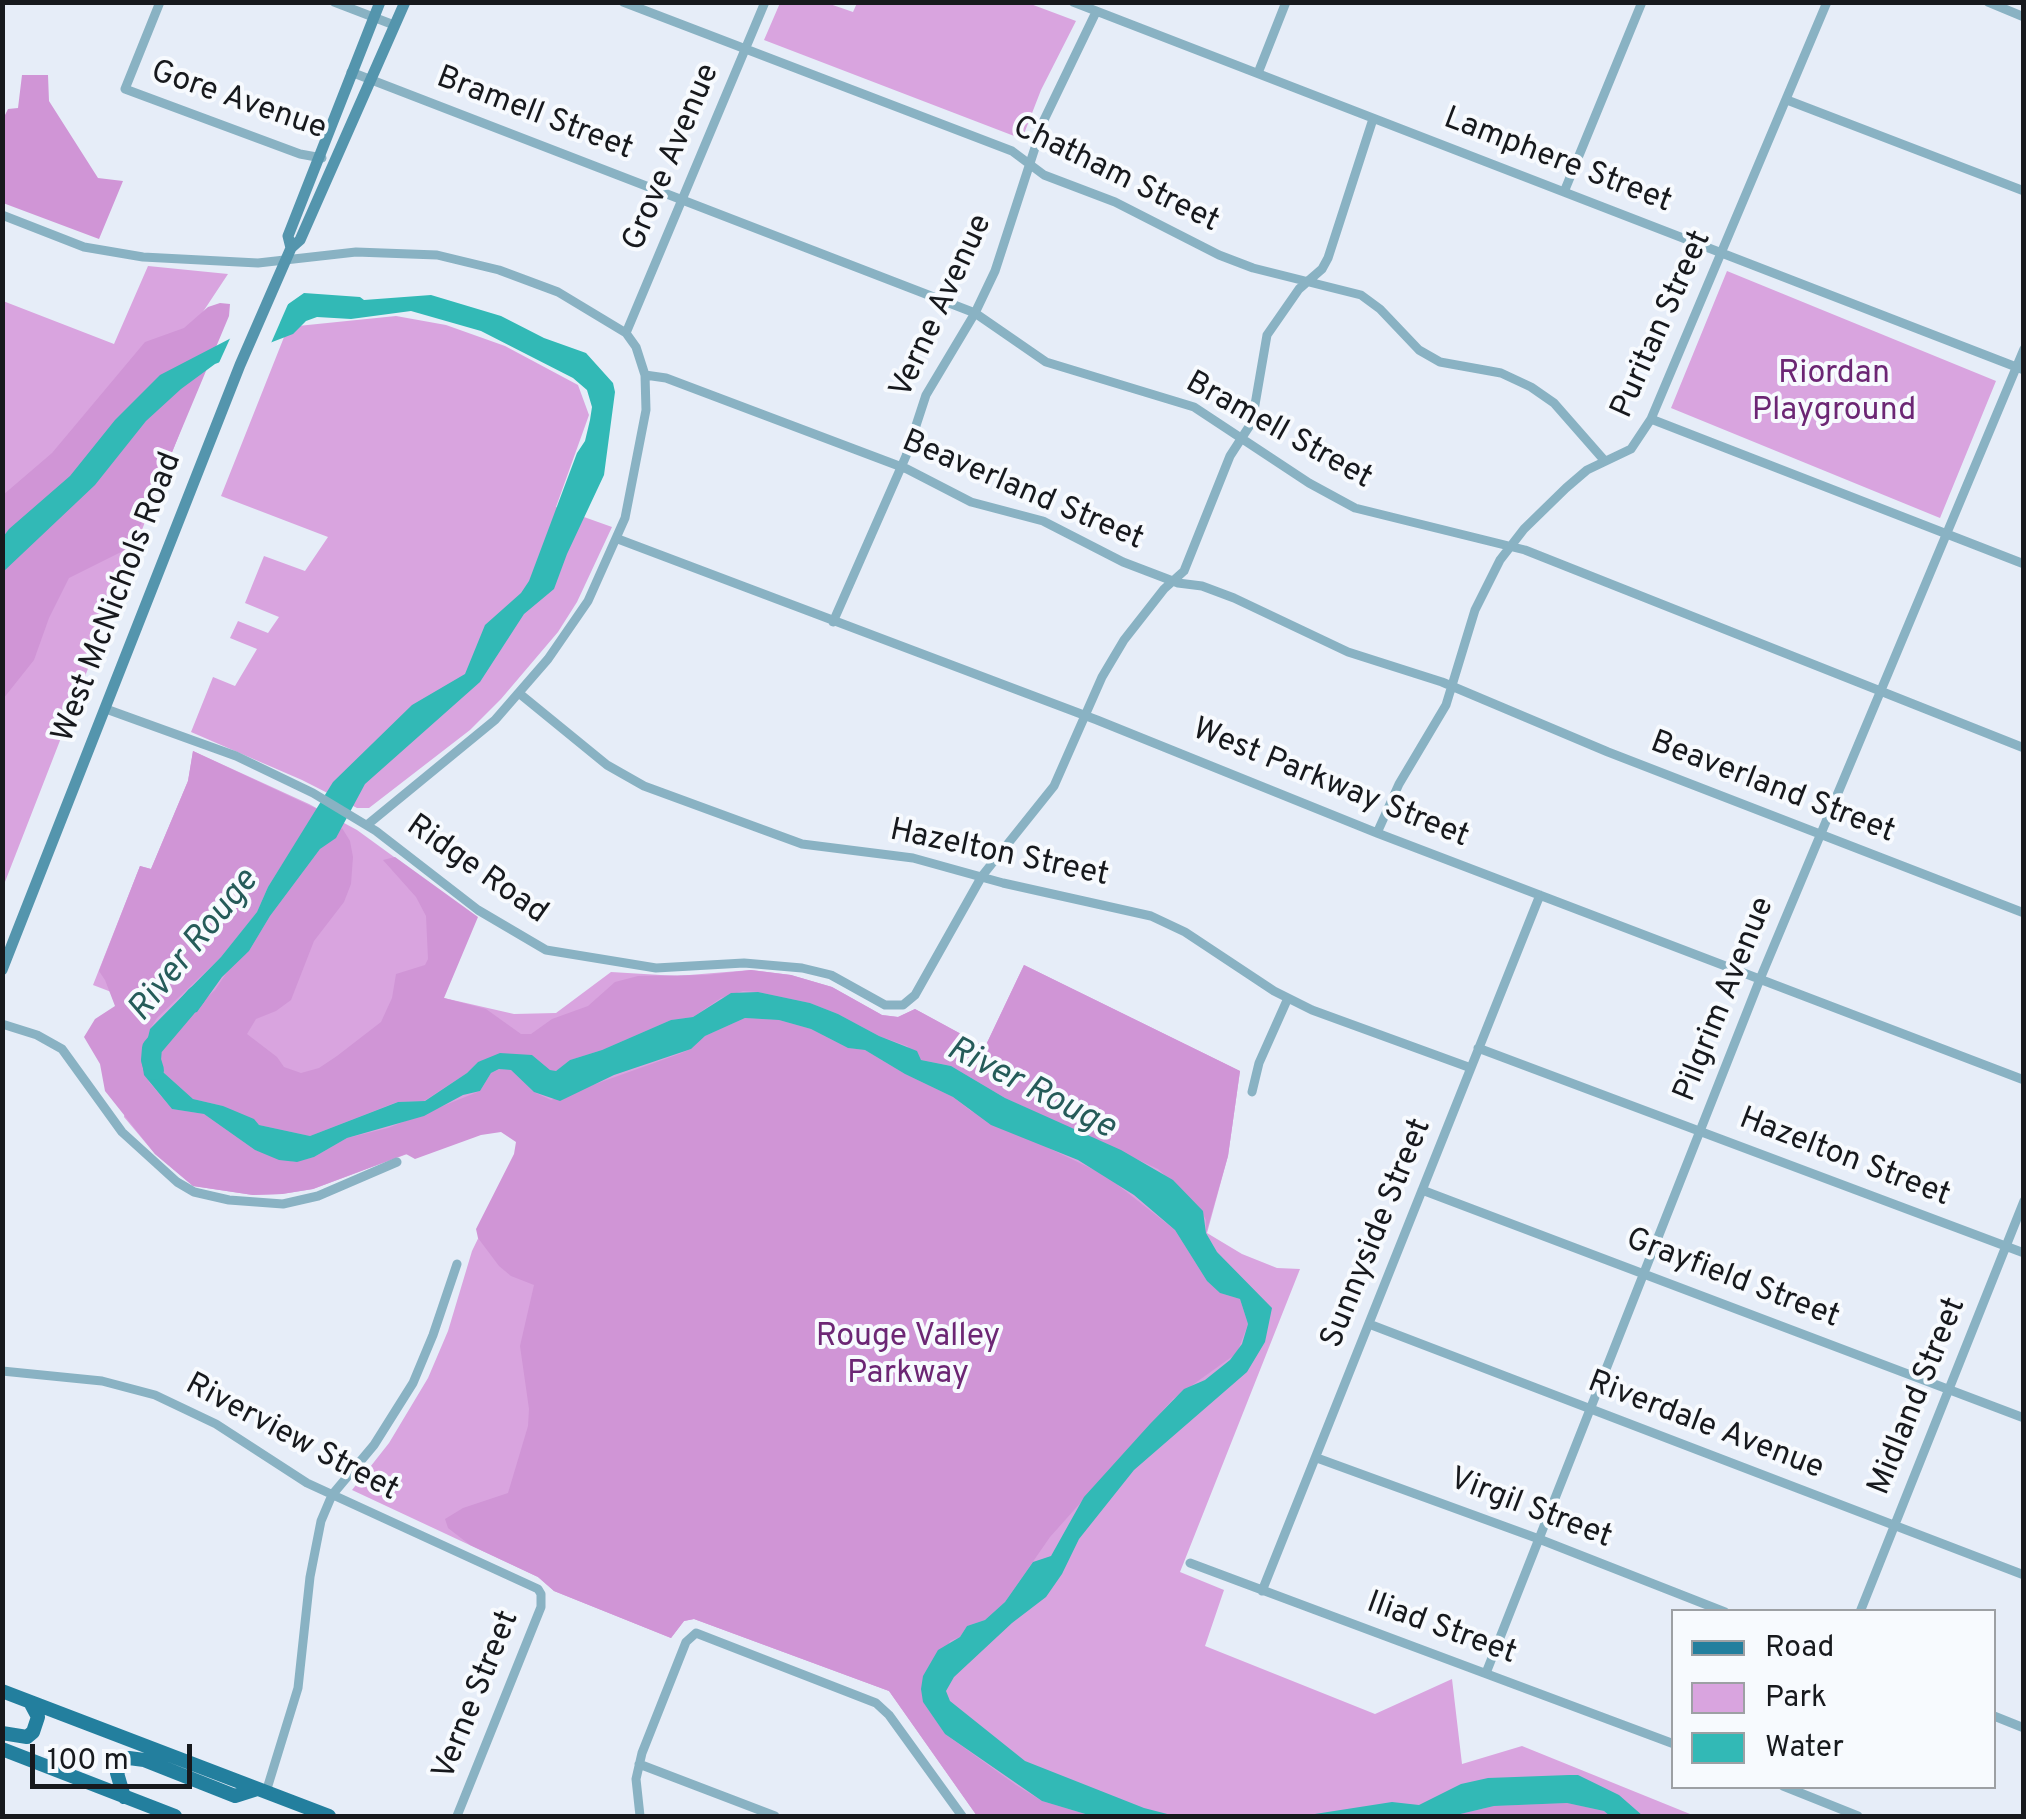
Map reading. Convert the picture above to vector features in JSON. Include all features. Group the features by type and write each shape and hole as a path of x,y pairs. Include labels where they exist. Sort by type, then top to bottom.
{"main road":[{"name":"West McNichols Road","path":"288,254 288,236 380,2"},
{"name":"West McNichols Road","path":"2,970 240,366 405,2"},
{"path":"2,1691 329,1816"},
{"path":"2,1734 27,1737 33,1732 38,1717 30,1702"},
{"path":"2,1749 155,1813 175,1816"},
{"path":"124,1797 117,1773 130,1758 235,1796 262,1790"}],"street":[{"name":"Gore Avenue","path":"160,2 125,88 300,154 334,162"},
{"path":"334,2 394,25"},
{"name":"Chatham Street","path":"623,2 1012,151 1044,175 1115,202 1219,255 1253,268 1360,295 1380,309 1419,350 1440,362 1501,374 1532,386 1554,403 1604,460"},
{"name":"Grove Avenue","path":"626,332 766,2"},
{"name":"Lamphere Street","path":"1072,2 2020,368"},
{"path":"1258,73 1286,2"},
{"path":"1564,192 1642,2"},
{"name":"Puritan Street","path":"1377,833 1399,784 1440,718 1480,596 1510,545 1566,488 1604,460 1630,448 1650,419 1827,2"},
{"path":"1988,2 2024,17"},
{"name":"Verne Avenue","path":"833,622 900,467 926,395 975,313 994,272 1044,120 1096,12"},
{"name":"Bramell Street","path":"351,72 975,313 1046,362 1194,407 1309,484 1355,508 1510,545 2024,748"},
{"path":"1787,100 2024,191"},
{"path":"982,876 1054,786 1124,640 1184,572 1230,456 1252,422 1267,335 1277,317 1322,269 1374,118"},
{"path":"2,215 84,247 115,254 258,264 288,254 437,256 498,270 558,292 626,332 636,347 645,374 646,410 625,518 600,581 572,628 495,720 363,822"},
{"name":"Pilgrim Avenue","path":"1486,1672 1760,979 1945,536 2020,368 2024,350"},
{"name":"Beaverland Street","path":"645,374 666,378 900,467 958,497 1043,521 1123,562 1234,598 1348,652 1452,688 2024,913"},
{"path":"1650,419 2024,564"},
{"name":"West Parkway Street","path":"618,539 2024,1080"},
{"name":"Hazelton Street","path":"520,694 607,765 644,786 802,844 913,858 1151,916 1185,932 1288,998 1471,1068"},
{"name":"Ridge Road","path":"106,709 236,756 313,793 363,822 478,910 546,950 656,968 744,963 802,968 831,975 878,1003 894,1006 915,995 982,876"},
{"name":"Sunnyside Street","path":"1262,1591 1540,895"},
{"path":"1252,1092 1259,1062 1288,998"},
{"path":"2,1024 37,1035 62,1049 122,1132 167,1174 194,1192 264,1204 302,1201 397,1162"},
{"name":"Hazelton Street","path":"1478,1048 2024,1253"},
{"name":"Grayfield Street","path":"1422,1190 2024,1418"},
{"name":"Midland Street","path":"1861,1609 2024,1201"},
{"path":"262,1790 298,1688 321,1520 332,1494 345,1483 397,1412 434,1335 456,1264"},
{"name":"Riverdale Avenue","path":"1370,1324 2024,1575"},
{"name":"Riverview Street","path":"2,1371 102,1382 155,1395 216,1424 307,1483 528,1584 542,1594"},
{"name":"Virgil Street","path":"1316,1458 1539,1538 1717,1609"},
{"name":"Iliad Street","path":"1190,1563 1671,1743"},
{"name":"Verne Street","path":"457,1816 542,1594"},
{"path":"640,1816 636,1789 639,1764 692,1634 702,1634 876,1703 962,1816"},
{"path":"1996,1717 2024,1728"},
{"path":"639,1764 775,1816"},
{"path":"1791,1789 1858,1816"}],"green space":[{"path":"780,3 827,3 853,12 857,3 1028,3 1076,21 1041,90 1022,139 764,40"},
{"path":"22,75 48,75 49,101 98,178 123,181 99,239 3,203 3,119 8,109 18,108"},
{"path":"148,266 228,274 189,333 203,373 3,887 3,301 114,344"},
{"name":"Riordan Playground","path":"1727,271 1996,381 1940,518 1671,408"},
{"path":"230,304 229,316 144,519 127,549 69,578 34,660 3,699 3,495 52,453 145,342 184,328 208,307"},
{"path":"396,316 446,325 505,346 578,385 589,415 556,507 612,527 577,602 558,632 501,699 470,730 369,808 357,808 191,732 213,677 235,686 257,649 230,638 238,621 268,633 279,617 245,603 264,556 305,571 328,537 221,496 288,327"},
{"name":"Rouge Valley Parkway","path":"193,751 357,830 445,894 444,998 514,1014 556,1013 611,972 677,976 751,970 791,975 832,987 882,1015 898,1017 915,1009 985,1047 1024,965 1240,1071 1228,1156 1207,1233 1242,1254 1277,1268 1300,1269 1180,1572 1224,1590 1205,1646 1375,1714 1452,1679 1462,1764 1522,1746 1695,1816 977,1816 889,1691 694,1619 684,1621 671,1638 554,1591 538,1577 352,1490 389,1443 428,1378 448,1331 472,1251 522,1148 516,1120 418,1150 313,1189 282,1194 253,1195 193,1186 155,1154 124,1117 140,1003 93,985 140,866 151,869 188,781"},
{"path":"193,751 317,809 268,887 257,912 221,957 150,1029 142,1062 149,1082 172,1109 204,1114 255,1150 294,1162 314,1157 347,1138 388,1128 480,1091 491,1073 500,1069 511,1070 534,1092 551,1100 691,1049 705,1036 745,1018 779,1020 811,1029 848,1048 865,1050 953,1097 971,1111 1105,1175 1175,1230 1207,1281 1220,1293 1240,1299 1248,1324 1237,1353 1173,1399 1050,1537 1005,1602 985,1620 967,1626 960,1637 950,1641 923,1702 945,1734 1016,1785 1042,1801 1092,1816 977,1816 889,1691 694,1619 684,1621 671,1638 554,1591 538,1577 470,1545 448,1528 445,1519 463,1508 508,1493 528,1426 520,1346 534,1285 511,1276 499,1266 478,1238 476,1229 514,1154 516,1142 501,1132 481,1135 415,1159 406,1154 313,1189 282,1194 253,1195 193,1186 155,1154 105,1091 100,1064 84,1037 95,1019 115,1006 99,971 140,866 151,869 188,781"},
{"path":"342,828 353,857 351,884 344,902 314,941 291,1000 256,1019 247,1034 284,1067 301,1073 319,1068 337,1056 381,1022 392,998 396,974 425,965 426,916 416,897 383,860 395,857 478,917 444,998 486,1009 521,1034 531,1034 552,1019 588,1006 615,982 638,976 751,970 791,975 832,987 882,1015 898,1017 915,1009 985,1047 1024,965 1240,1071 1228,1156 1206,1233 1206,1220 1199,1207 1158,1169 1005,1098 951,1066 921,1060 907,1046 838,1014 810,1003 758,992 743,991 721,998 693,1017 671,1020 570,1060 556,1071 532,1055 478,1062 424,1101 397,1102 310,1136 259,1125 223,1106 193,1099 154,1064 154,1038 160,1026 170,1018 189,1015 215,990 231,966 249,951 320,849"},
{"path":"1567,1803 1604,1811 1610,1816 1452,1816 1494,1806"}],"water":[{"path":"304,293 364,300 431,295 501,316 544,338 586,353 613,383 615,392 604,475 554,589 524,614 480,682 365,784 336,838 320,849 249,951 222,977 197,1012 170,1018 160,1026 154,1038 154,1064 193,1099 223,1106 259,1125 310,1136 398,1102 425,1101 478,1062 500,1053 532,1055 556,1071 570,1060 671,1020 693,1017 731,993 758,992 810,1003 838,1014 917,1051 921,1060 951,1066 1005,1098 1121,1150 1173,1180 1203,1211 1206,1233 1217,1252 1272,1308 1265,1342 1247,1372 1134,1470 1079,1539 1046,1597 954,1677 946,1691 950,1701 1025,1761 1144,1808 1175,1816 1092,1816 1042,1801 945,1734 923,1702 921,1689 923,1676 938,1650 960,1637 967,1626 985,1620 1005,1602 1033,1562 1051,1556 1084,1497 1184,1389 1205,1380 1230,1360 1242,1344 1248,1324 1240,1299 1220,1293 1207,1281 1175,1230 1134,1195 1078,1160 991,1125 953,1097 865,1050 848,1048 811,1029 779,1020 745,1018 705,1036 691,1049 614,1075 560,1101 534,1092 511,1070 499,1069 491,1073 480,1091 463,1095 424,1116 347,1138 297,1162 279,1160 255,1150 204,1114 172,1109 144,1075 142,1062 150,1029 221,957 257,912 268,887 333,782 412,705 465,674 485,625 521,593 585,441 590,420 592,407 587,390 573,378 481,331 411,311 351,319 317,317 306,321 293,334 215,364 181,389 146,421 95,485 3,572 3,537 9,529 70,476 115,420 160,375 264,321"},
{"path":"1578,1775 1619,1795 1643,1816 1610,1816 1604,1811 1567,1803 1494,1806 1452,1816 1302,1816 1392,1802 1419,1805 1461,1784 1488,1778"}],"pier":[{"path":"292,295 268,350 218,365 233,332"}],"waterway":[{"name":"River Rouge","path":"154,1070 152,1048 196,996"}]}
